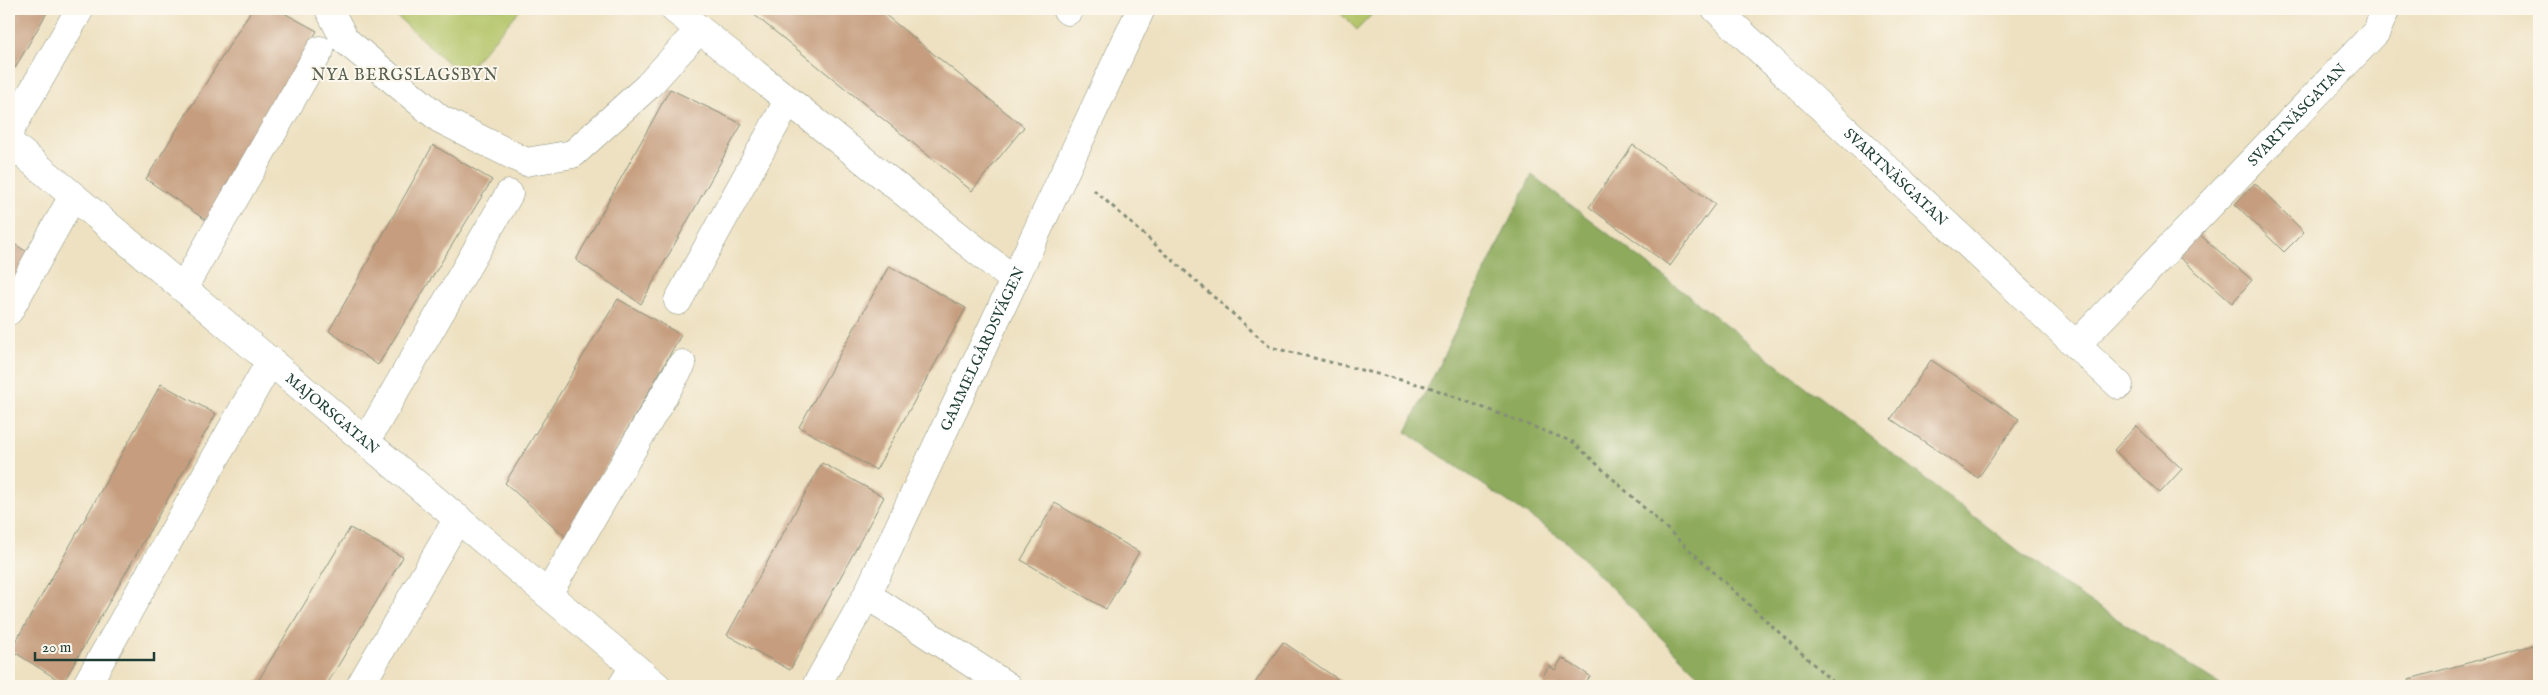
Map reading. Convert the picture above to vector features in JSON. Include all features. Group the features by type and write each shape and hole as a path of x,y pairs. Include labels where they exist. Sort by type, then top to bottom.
{"street":[{"path":"9,132 80,9"},
{"path":"329,9 345,40 440,119 526,162 573,154 648,86 699,30"},
{"path":"674,9 1014,280"},
{"name":"GAMMELGÅRDSVÄGEN","path":"816,686 866,595 1141,9"},
{"name":"SVARTNÄSGATAN","path":"1716,9 2119,385"},
{"name":"SVARTNÄSGATAN","path":"2076,345 2376,32 2386,9"},
{"path":"184,288 320,50"},
{"path":"678,301 788,101"},
{"name":"MAJORSGATAN","path":"9,142 548,594 628,677 656,686"},
{"path":"366,441 509,194"},
{"path":"9,311 73,196"},
{"path":"86,686 271,360"},
{"path":"548,594 682,364"},
{"path":"360,686 458,518"},
{"path":"866,595 1007,686"}],"path":[{"path":"1067,166 1270,347 1429,387 1573,442 1837,686"}],"green space":[{"path":"389,9 521,9 462,76"},
{"path":"1336,9 1377,9 1357,30"},
{"path":"1532,175 2059,582 2222,686 1709,686 1564,540 1406,432"}],"building":[{"path":"9,9 49,9 15,68 9,63"},
{"path":"252,9 277,9 317,31 207,221 146,179"},
{"path":"755,9 878,9 1024,127 972,191 752,13"},
{"path":"670,89 742,124 641,304 576,260"},
{"path":"433,145 492,180 378,365 329,331"},
{"path":"1633,145 1715,204 1670,266 1589,207"},
{"path":"2255,183 2304,232 2284,252 2235,204"},
{"path":"2199,234 2252,280 2232,303 2179,257"},
{"path":"9,241 29,253 9,288"},
{"path":"889,266 966,308 876,470 799,427"},
{"path":"618,299 681,335 566,537 505,483"},
{"path":"1931,360 2019,419 1978,478 1891,419"},
{"path":"161,384 216,414 63,683 11,650"},
{"path":"2136,426 2182,469 2160,493 2114,450"},
{"path":"822,463 884,497 790,670 727,635"},
{"path":"1055,503 1139,552 1106,609 1021,560"},
{"path":"350,528 403,557 326,686 255,686"},
{"path":"1283,642 1348,686 1253,686"},
{"path":"2537,644 2539,652 2539,686 2411,686 2409,679"},
{"path":"1562,658 1590,676 1584,686 1544,686 1545,684 1540,681 1549,666 1555,670"}],"district":[{"name":"NYA BERGSLAGSBYN","path":"405,74"}]}
